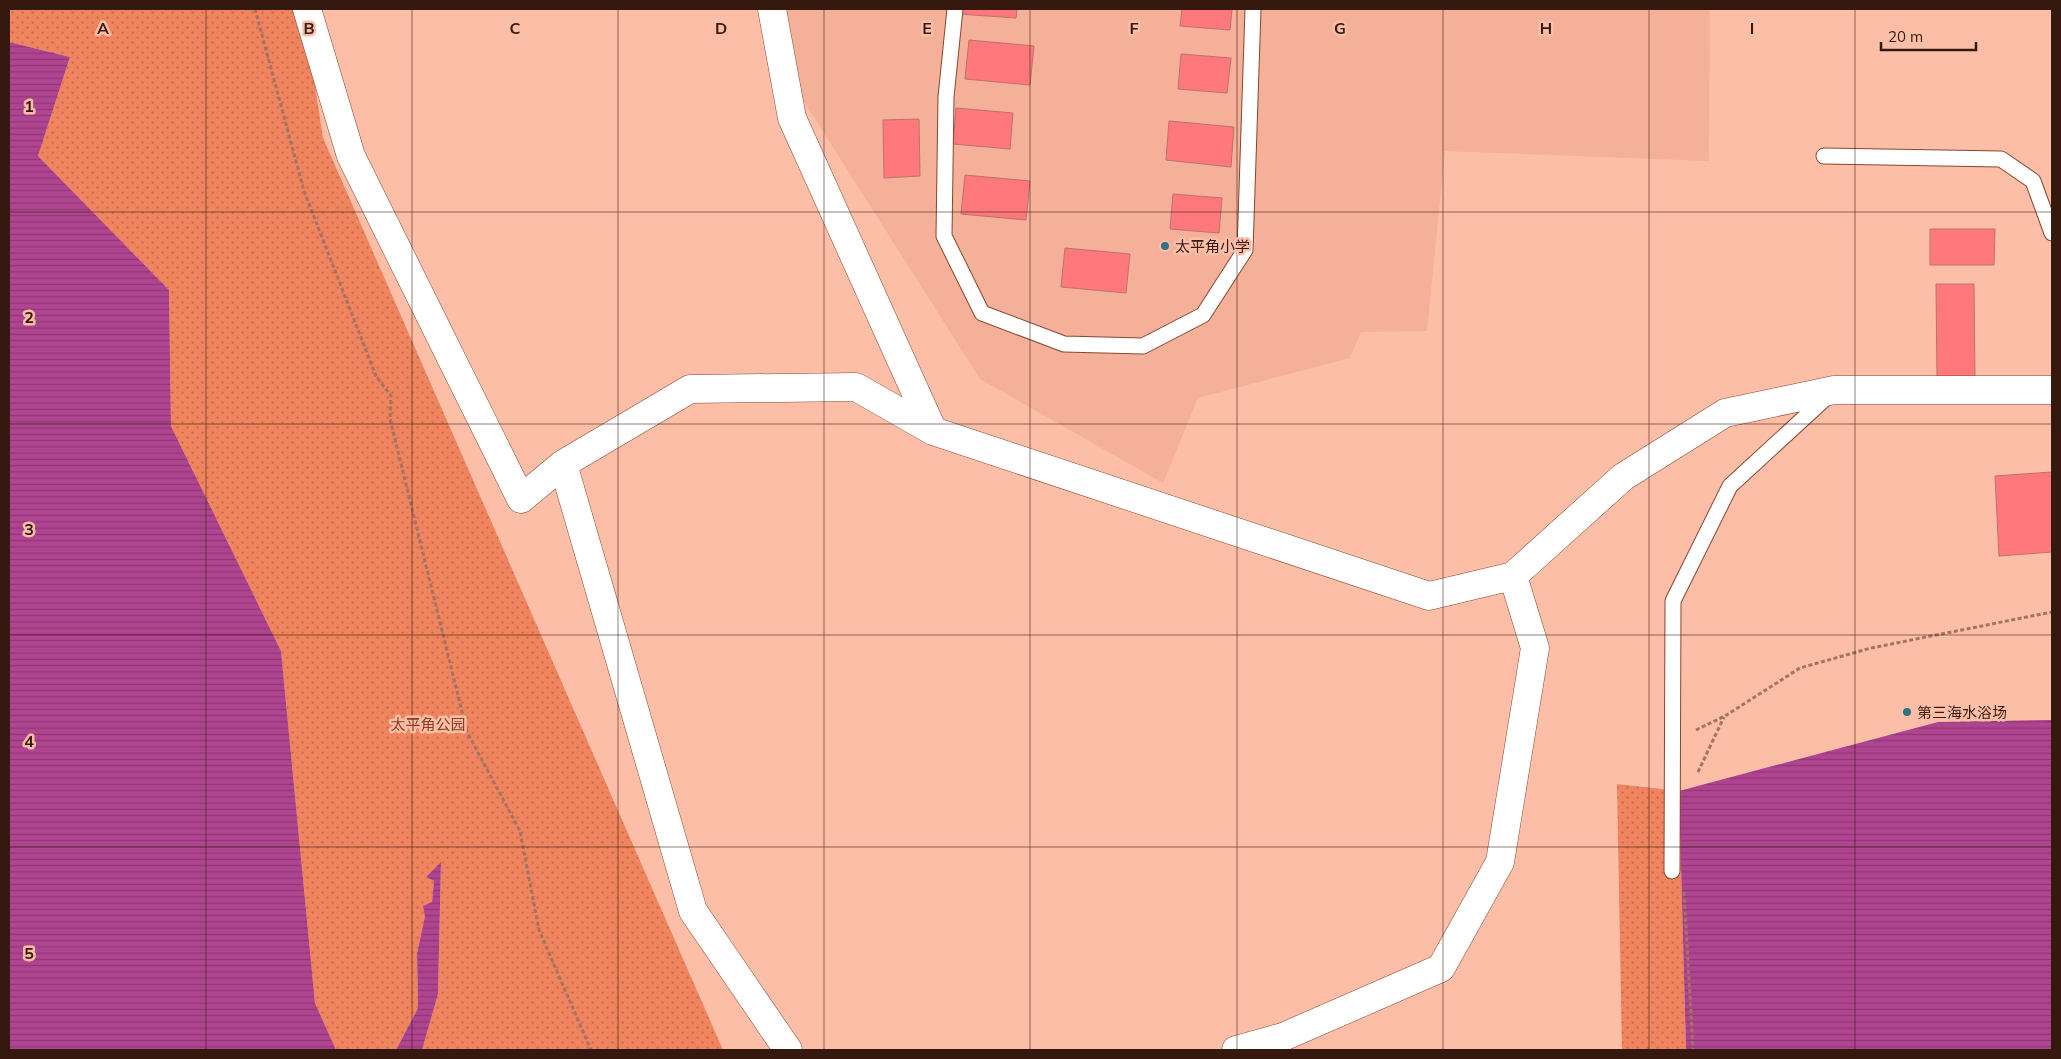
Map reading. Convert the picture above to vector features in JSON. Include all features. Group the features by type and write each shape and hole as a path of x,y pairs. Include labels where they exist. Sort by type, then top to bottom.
{"street":[{"path":"307,9 351,156 521,499 563,464 690,389 856,387 933,431 1429,596 1513,576 1623,477 1725,413 1834,390 2052,390"},
{"path":"772,9 792,118 933,431"},
{"path":"563,464 693,910 788,1050"},
{"path":"1236,1050 1283,1037 1441,968 1500,862 1535,648 1513,576"}],"lane":[{"path":"954,9 946,97 944,236 982,313 1064,344 1143,346 1203,315 1245,250 1253,9"},
{"path":"1824,156 2000,159 2032,180 2052,232"},
{"path":"1672,871 1673,601 1730,486 1834,390"}],"path":[{"path":"255,9 304,191 376,376 391,396 390,419 467,732 520,831 540,930 591,1050"},
{"path":"1725,716 1800,668 1871,648 2052,612"}],"shaded area":[{"name":"太平角小学","path":"786,9 1710,9 1709,161 1445,151 1427,331 1361,332 1350,358 1198,398 1163,483 980,379 803,100"},
{"path":"9,42 70,57 38,156 169,290 171,426 281,651 315,1003 336,1050 9,1050"},
{"path":"2052,720 2052,1050 1686,1050 1679,791 1938,722"},
{"path":"441,862 438,994 422,1050 396,1050 418,1008 417,953 425,916 423,906 432,902 434,881 426,877"}],"green space":[{"name":"太平角公园","path":"9,9 303,9 323,138 723,1050 422,1050 438,994 441,863 426,877 434,881 432,902 425,916 417,952 418,1008 396,1050 336,1050 315,1003 281,651 171,426 169,290 38,156 70,57 9,42"},
{"path":"1617,784 1679,791 1686,1050 1622,1050"}],"building":[{"path":"959,9 1017,9 1016,18 959,14"},
{"path":"1182,9 1232,9 1230,30 1180,26"},
{"path":"969,40 1034,46 1030,85 965,79"},
{"path":"1181,54 1231,58 1227,93 1178,89"},
{"path":"956,108 1013,113 1010,149 953,144"},
{"path":"919,119 920,176 884,178 883,120"},
{"path":"1169,121 1234,127 1231,167 1166,160"},
{"path":"965,175 1030,181 1026,220 961,214"},
{"path":"1173,194 1222,198 1219,233 1170,229"},
{"path":"1930,229 1995,229 1994,265 1930,265"},
{"path":"1065,248 1130,254 1126,293 1061,287"},
{"path":"1936,284 1974,284 1975,378 1937,379"},
{"path":"2052,472 2052,552 1999,556 1995,476"}],"place":[{"name":"太平角小学","path":"1165,246"},
{"name":"第三海水浴场","path":"1907,712"}]}
